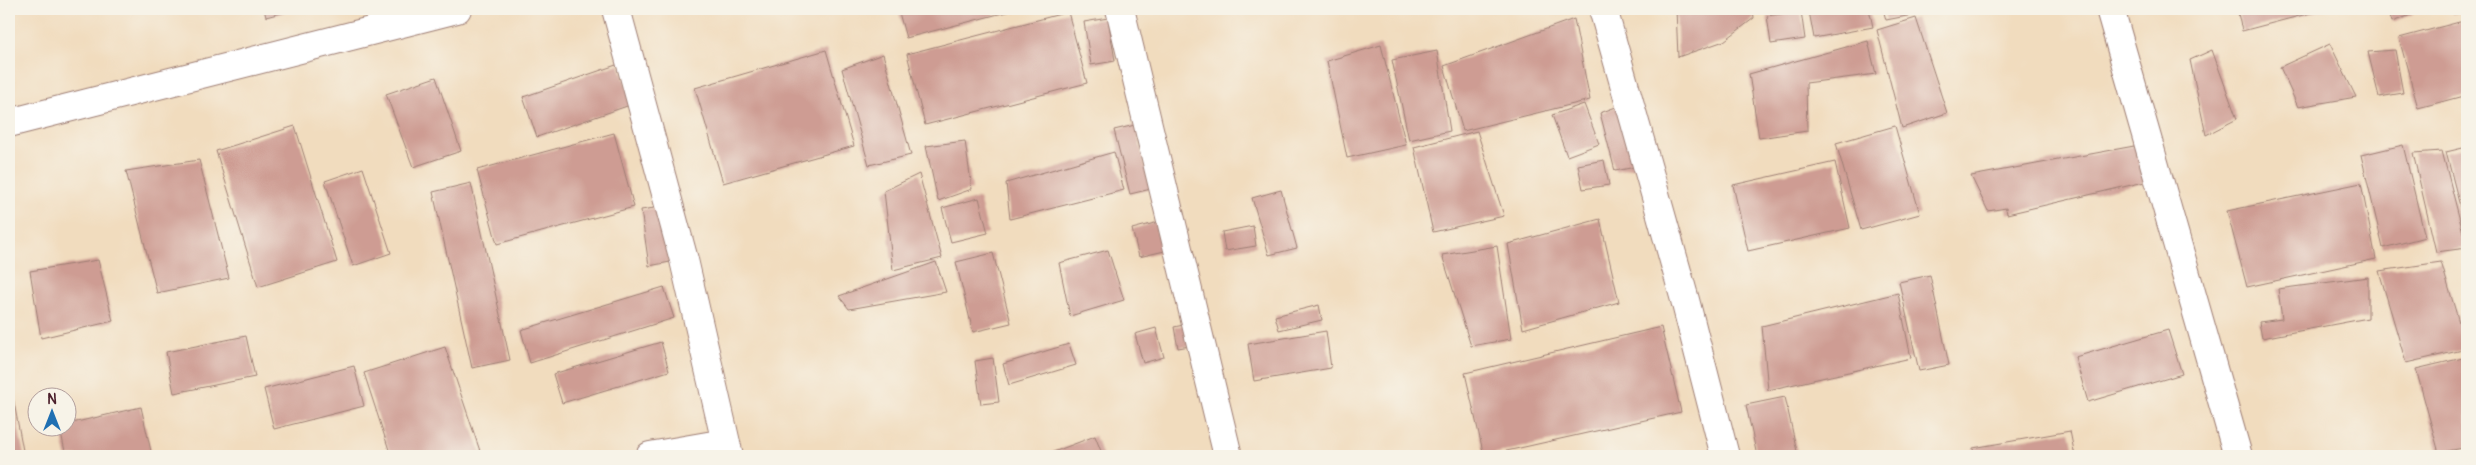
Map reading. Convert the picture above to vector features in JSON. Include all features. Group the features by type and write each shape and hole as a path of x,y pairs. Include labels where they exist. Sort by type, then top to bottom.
{"street":[{"path":"9,123 457,9"},
{"path":"616,9 684,260 727,450 650,456"},
{"path":"1120,9 1228,456"},
{"path":"1604,9 1685,300 1725,456"},
{"path":"2110,9 2238,456"}],"building":[{"path":"264,9 296,9 266,17"},
{"path":"898,9 1018,9 906,38"},
{"path":"1676,9 1753,9 1754,18 1724,41 1678,57"},
{"path":"1869,9 1873,27 1814,38 1809,11"},
{"path":"1883,9 1938,9 1938,10 1886,20"},
{"path":"2237,9 2326,9 2242,31"},
{"path":"2388,9 2427,9 2392,22"},
{"path":"2452,9 2467,9 2467,10 2453,14"},
{"path":"1801,11 1805,39 1771,44 1767,16"},
{"path":"1068,12 1087,83 925,125 907,54"},
{"path":"1108,18 1115,61 1091,65 1084,22"},
{"path":"1916,18 1947,113 1902,128 1877,30"},
{"path":"1574,19 1590,100 1463,131 1444,66"},
{"path":"2467,20 2467,95 2418,108 2399,38"},
{"path":"1868,41 1876,74 1806,83 1807,131 1759,138 1749,74"},
{"path":"2330,44 2356,97 2298,107 2280,67"},
{"path":"1381,45 1406,145 1347,158 1327,61"},
{"path":"826,50 854,146 723,183 695,88"},
{"path":"2212,50 2237,119 2206,135 2190,60"},
{"path":"2395,50 2403,93 2379,97 2368,52"},
{"path":"1437,51 1450,131 1409,140 1392,60"},
{"path":"883,54 911,155 869,165 842,69"},
{"path":"619,64 633,104 537,137 523,97"},
{"path":"436,77 461,151 413,167 386,94"},
{"path":"1629,102 1646,165 1615,171 1600,113"},
{"path":"1584,104 1599,144 1567,156 1552,115"},
{"path":"1135,125 1151,189 1130,194 1114,130"},
{"path":"295,126 337,262 258,287 216,151"},
{"path":"1895,126 1920,214 1861,230 1836,143"},
{"path":"1477,131 1504,216 1433,232 1414,147"},
{"path":"614,133 634,207 497,244 477,170"},
{"path":"965,141 972,189 938,201 926,146"},
{"path":"2145,144 2153,180 2007,214 2006,208 1988,211 1971,176"},
{"path":"2403,145 2425,237 2383,248 2361,155"},
{"path":"2467,147 2467,234 2446,152"},
{"path":"2442,151 2467,248 2436,252 2413,153"},
{"path":"1114,152 1124,190 1010,219 1006,183"},
{"path":"199,160 229,278 157,293 126,171"},
{"path":"1604,160 1609,185 1583,189 1578,165"},
{"path":"1835,162 1850,228 1748,251 1733,185"},
{"path":"363,168 391,253 353,266 325,181"},
{"path":"919,174 942,258 893,270 884,191"},
{"path":"471,183 510,360 472,368 433,192"},
{"path":"2361,183 2376,259 2247,287 2227,211"},
{"path":"1281,190 1297,248 1269,255 1252,198"},
{"path":"979,198 988,233 951,242 942,208"},
{"path":"661,207 670,262 649,266 641,210"},
{"path":"1600,219 1619,302 1523,329 1508,244"},
{"path":"1166,220 1173,249 1139,257 1132,229"},
{"path":"1253,226 1256,246 1225,251 1222,232"},
{"path":"1497,246 1511,339 1471,346 1442,255"},
{"path":"1108,250 1124,300 1070,316 1059,263"},
{"path":"993,253 1011,323 973,332 956,262"},
{"path":"98,260 113,321 41,338 30,271"},
{"path":"936,262 946,292 849,309 839,296"},
{"path":"2441,262 2467,349 2406,363 2379,271"},
{"path":"1930,275 1949,365 1919,371 1899,282"},
{"path":"2368,277 2368,318 2262,338 2259,322 2282,319 2278,289"},
{"path":"664,287 674,318 530,363 521,330"},
{"path":"1898,293 1911,358 1768,390 1762,326"},
{"path":"1319,305 1322,320 1279,330 1275,316"},
{"path":"1193,323 1196,345 1178,348 1174,327"},
{"path":"1661,327 1681,412 1484,456 1465,373"},
{"path":"1156,328 1164,357 1143,363 1135,334"},
{"path":"2168,330 2182,374 2088,402 2075,357"},
{"path":"1326,331 1331,368 1254,381 1248,344"},
{"path":"246,336 255,377 174,393 166,352"},
{"path":"661,342 669,371 562,403 553,374"},
{"path":"1069,344 1076,365 1009,385 1003,364"},
{"path":"445,347 481,454 473,456 391,456 364,373"},
{"path":"2467,357 2467,447 2439,453 2416,369"},
{"path":"993,358 999,402 981,404 975,361"},
{"path":"354,366 364,406 274,429 264,389"},
{"path":"13,397 24,456 9,456 9,398"},
{"path":"1785,397 1798,456 1757,456 1746,405"},
{"path":"141,407 152,456 66,456 62,438 78,438 78,422"},
{"path":"2070,431 2075,456 1974,456 1973,448"},
{"path":"1095,436 1103,456 1043,456"}]}
